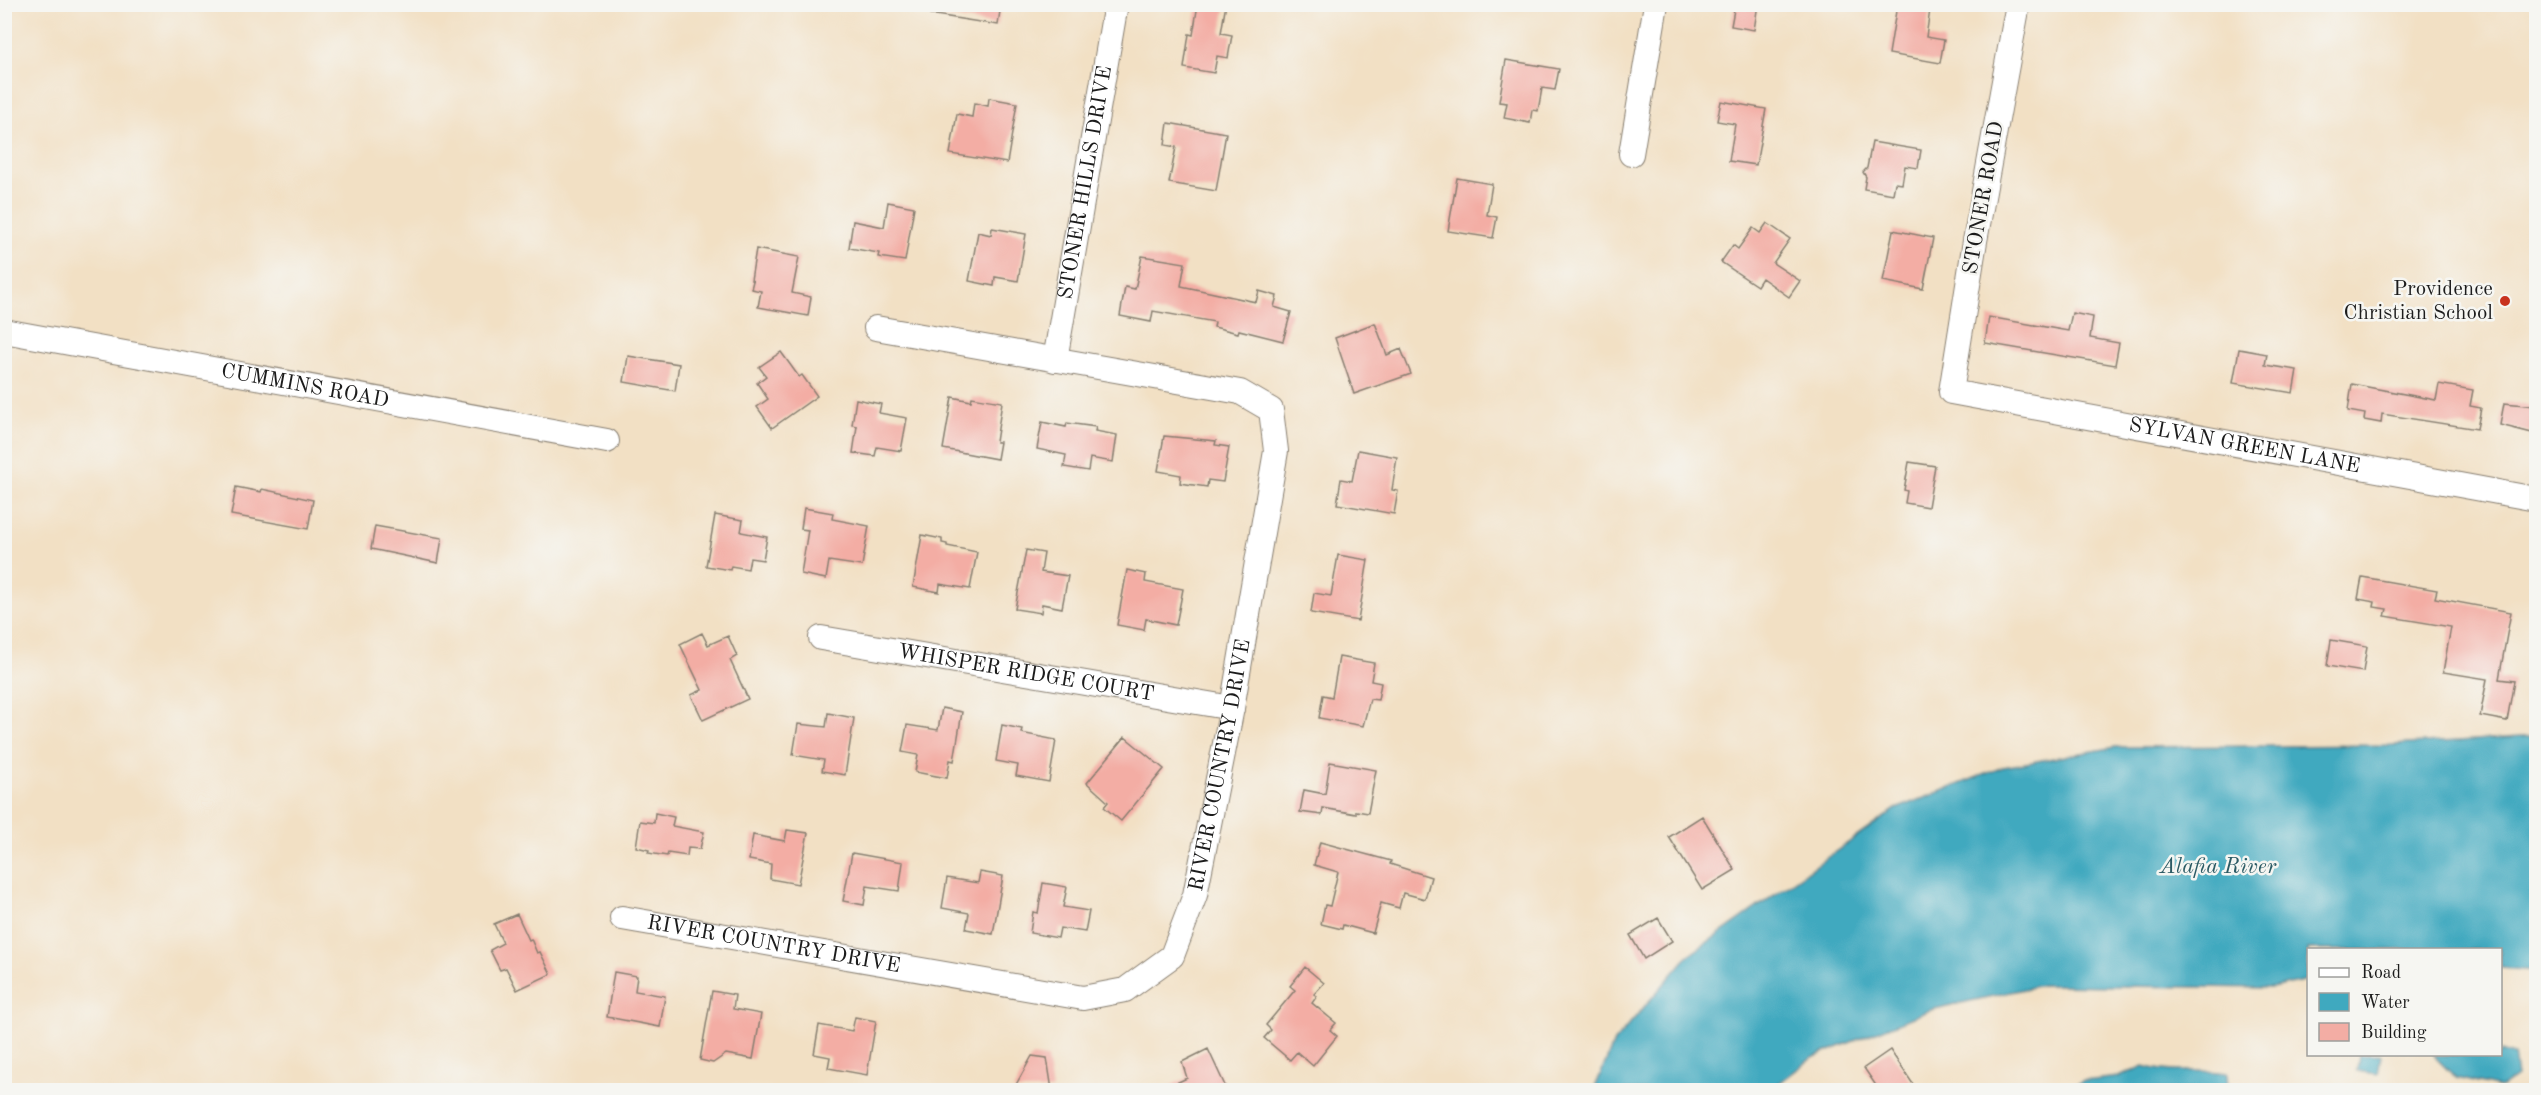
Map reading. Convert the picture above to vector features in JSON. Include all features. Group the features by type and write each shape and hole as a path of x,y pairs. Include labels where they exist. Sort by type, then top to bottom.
{"street":[{"name":"STONER HILLS DRIVE","path":"1055,360 1116,4"},
{"path":"1631,154 1656,4"},
{"name":"STONER ROAD","path":"1951,392 1975,241 2018,4"},
{"name":"RIVER COUNTRY DRIVE","path":"622,918 1083,998 1125,990 1172,956 1195,895 1232,708 1276,452 1271,410 1240,392 876,328"},
{"name":"CUMMINS ROAD","path":"4,332 607,441"},
{"name":"SYLVAN GREEN LANE","path":"1951,392 2536,498"},
{"name":"WHISPER RIDGE COURT","path":"821,638 1232,708"}],"water":[{"name":"Alafia River","path":"2536,736 2536,971 2502,968 2502,948 2307,948 2307,980 2272,988 2042,985 1930,1010 1812,1058 1770,1090 1594,1090 1614,1042 1688,956 1896,809 2003,767 2116,747 2393,745"},
{"path":"2502,1051 2514,1055 2517,1076 2500,1088 2456,1078 2434,1056 2502,1056"},
{"path":"2359,1056 2381,1056 2378,1074 2357,1071"},
{"path":"2144,1066 2165,1070 2227,1073 2228,1090 2062,1090 2084,1081 2119,1077"}],"building":[{"path":"931,4 1001,4 998,25 930,14"},
{"path":"1198,4 1226,4 1221,33 1232,35 1228,58 1217,56 1214,73 1184,68 1189,34 1193,35"},
{"path":"1735,4 1758,4 1754,30 1731,26"},
{"path":"1897,5 1930,10 1926,37 1944,40 1940,63 1889,54"},
{"path":"1506,60 1559,69 1555,90 1542,88 1538,111 1532,110 1530,123 1504,118 1507,103 1499,102"},
{"path":"989,98 1017,103 1007,163 950,154 957,114 972,117 974,103 988,106"},
{"path":"1721,101 1766,109 1756,165 1729,161 1735,124 1717,121"},
{"path":"1168,123 1226,133 1216,191 1169,183 1176,147 1165,145"},
{"path":"1872,142 1921,150 1918,168 1905,166 1902,184 1895,183 1893,194 1864,189 1866,177 1863,172 1867,168"},
{"path":"1457,178 1492,184 1487,215 1497,217 1493,238 1448,231"},
{"path":"888,202 914,207 905,261 878,257 879,253 849,248 853,221 884,227"},
{"path":"1767,223 1790,239 1773,263 1800,281 1789,297 1762,278 1757,286 1721,262 1733,245 1738,249 1753,228 1760,233"},
{"path":"992,228 1026,234 1018,281 995,277 994,286 969,281 978,232 991,235"},
{"path":"1893,230 1933,238 1923,289 1883,281"},
{"path":"756,249 799,257 792,293 811,297 808,316 758,307 761,291 751,289"},
{"path":"1142,256 1185,263 1181,286 1256,302 1259,291 1277,296 1274,307 1291,312 1283,341 1239,330 1238,333 1214,327 1215,322 1153,311 1151,322 1120,316 1125,287 1135,289"},
{"path":"2072,313 2093,317 2090,338 2119,343 2115,365 1985,343 1989,317 2068,331"},
{"path":"1375,323 1387,355 1401,349 1411,374 1354,394 1335,338"},
{"path":"2239,349 2267,354 2265,365 2297,370 2293,393 2233,383"},
{"path":"781,352 799,377 802,375 817,396 772,428 757,407 768,399 757,383 766,376 759,367"},
{"path":"628,356 679,364 675,391 624,382"},
{"path":"2352,384 2436,400 2439,384 2473,390 2470,406 2481,408 2477,429 2382,414 2381,423 2364,420 2365,414 2348,411"},
{"path":"952,397 971,401 972,397 1002,402 996,442 1000,442 997,459 943,449"},
{"path":"856,399 881,404 879,413 907,418 901,451 877,447 875,456 853,453 857,426 852,425"},
{"path":"2504,403 2536,406 2536,434 2500,425"},
{"path":"1042,422 1066,427 1067,423 1096,427 1095,431 1117,435 1113,462 1090,458 1088,471 1064,467 1066,455 1037,449"},
{"path":"1164,436 1216,441 1215,445 1229,447 1223,482 1208,480 1207,487 1180,483 1181,475 1158,471"},
{"path":"1358,450 1397,457 1392,490 1398,491 1394,514 1337,504 1341,479 1352,481"},
{"path":"1909,462 1935,466 1928,507 1905,503 1907,491 1904,490"},
{"path":"236,487 261,492 262,489 313,500 308,529 231,515"},
{"path":"804,508 833,513 832,519 869,526 862,566 829,561 826,579 801,574 808,530 801,529"},
{"path":"715,515 743,520 741,532 767,537 763,560 750,558 748,569 731,566 730,570 706,566"},
{"path":"375,526 442,538 438,563 371,549"},
{"path":"922,535 942,539 942,543 947,546 977,552 970,589 940,584 939,592 913,587"},
{"path":"1026,550 1044,553 1041,572 1068,576 1062,608 1042,604 1041,613 1015,609"},
{"path":"1338,555 1368,560 1358,621 1311,613 1314,593 1331,596"},
{"path":"1127,570 1146,574 1145,582 1183,589 1176,625 1146,619 1144,630 1117,625"},
{"path":"2362,577 2437,590 2435,598 2511,612 2499,679 2514,681 2507,721 2480,716 2487,679 2443,672 2451,627 2385,616 2387,609 2374,607 2375,602 2358,599"},
{"path":"702,633 708,645 728,636 737,656 730,660 748,699 703,720 691,695 702,690 680,644"},
{"path":"2331,640 2367,646 2363,672 2327,666"},
{"path":"1339,657 1374,663 1371,681 1381,683 1378,700 1370,699 1363,726 1319,718 1323,695 1332,697"},
{"path":"942,708 962,712 954,761 950,760 947,778 915,772 918,755 902,752 907,725 938,730"},
{"path":"828,713 854,718 845,775 822,771 824,760 793,755 798,724 826,727"},
{"path":"1002,725 1022,729 1021,733 1056,740 1049,782 1016,776 1018,765 996,761"},
{"path":"1125,737 1164,769 1121,821 1104,807 1108,802 1087,783"},
{"path":"1330,762 1376,770 1368,813 1356,811 1356,814 1323,808 1322,815 1300,812 1304,790 1325,794"},
{"path":"655,813 674,817 672,826 704,832 700,849 688,848 687,856 668,853 667,856 648,853 649,850 636,847 640,821 654,823"},
{"path":"1702,816 1735,870 1702,890 1669,837"},
{"path":"787,830 808,833 798,884 770,879 771,864 749,860 753,835 785,841"},
{"path":"1320,842 1391,861 1390,864 1431,877 1425,899 1403,893 1399,908 1381,903 1373,933 1343,925 1342,929 1321,924 1325,905 1330,906 1338,872 1314,865"},
{"path":"852,853 903,862 899,891 867,886 864,905 843,901"},
{"path":"980,872 1003,876 993,934 966,929 969,913 942,908 947,878 978,883"},
{"path":"1043,883 1067,887 1063,907 1089,911 1085,932 1060,928 1058,938 1030,933 1033,912 1038,913"},
{"path":"517,914 529,940 531,939 537,953 540,952 551,974 517,990 506,968 500,970 490,950 503,943 494,924"},
{"path":"1658,918 1672,941 1644,959 1630,935"},
{"path":"1305,967 1324,983 1314,994 1317,996 1312,1003 1336,1023 1330,1030 1337,1036 1313,1066 1297,1052 1290,1060 1264,1038 1271,1030 1266,1025 1295,990 1290,986"},
{"path":"614,972 637,976 635,991 665,996 660,1027 607,1017"},
{"path":"712,991 735,995 733,1009 761,1014 753,1059 726,1054 713,1063 700,1060"},
{"path":"855,1017 876,1021 867,1075 828,1068 830,1057 814,1054 819,1025 852,1031"},
{"path":"1208,1049 1227,1090 1161,1090 1187,1078 1182,1062"},
{"path":"1890,1050 1917,1090 1879,1090 1864,1068"},
{"path":"1032,1056 1047,1058 1052,1090 1013,1090"}],"place":[{"name":"Providence Christian School","path":"2505,301"}]}
